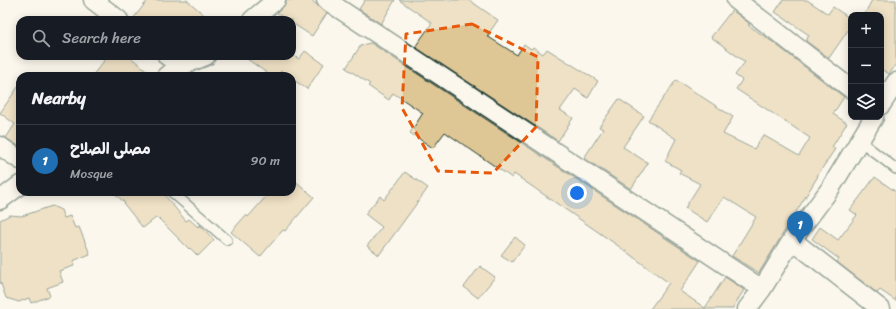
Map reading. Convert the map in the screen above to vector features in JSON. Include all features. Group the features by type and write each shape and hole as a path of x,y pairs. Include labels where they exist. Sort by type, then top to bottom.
{"street":[{"path":"93,0 114,16"},
{"path":"257,16 276,0"},
{"path":"326,0 762,289"},
{"path":"736,0 848,87"},
{"path":"168,72 174,61"},
{"path":"884,100 896,82"},
{"path":"746,309 762,289 792,240 830,189 872,120"},
{"path":"0,146 16,157"},
{"path":"0,200 16,188"},
{"path":"792,240 881,309"}],"lane":[{"path":"860,140 896,169"},
{"path":"177,196 227,240"}],"highlighted area":[{"path":"472,24 538,57 536,127 493,173 438,171 402,108 406,34"}],"building":[{"path":"148,0 187,0 205,16 135,16"},
{"path":"286,0 311,0 327,13 312,36 296,26 296,16 281,16 277,13 286,4"},
{"path":"365,0 395,0 381,24 359,9"},
{"path":"399,0 469,0 498,20 487,36 517,55 524,44 531,49 533,47 543,54 547,49 598,81 588,98 575,89 560,110 573,118 558,141 415,47 432,23"},
{"path":"783,0 807,0 828,14 833,7 848,17 848,30 829,58 806,41 809,35 775,12"},
{"path":"872,0 896,0 896,65 889,74 884,71 884,12 866,12"},
{"path":"732,10 750,24 748,25 844,97 833,114 847,123 832,147 835,149 817,176 759,273 732,256 756,217 724,197 707,222 685,208 700,184 679,173 681,170 665,161 676,139 648,120 676,80 733,117 723,134 754,149 763,135 799,156 810,138 736,89 742,80 735,75 745,62 711,37"},
{"path":"371,43 700,261 680,291 705,308 725,277 744,290 732,309 650,309 669,283 514,174 512,178 445,132 433,148 410,133 423,113 393,93 389,100 368,86 370,84 346,68 361,45"},
{"path":"305,51 324,64 307,89 296,82 296,72 265,72 249,60 296,60 296,57 299,59"},
{"path":"105,60 134,60 149,72 95,72"},
{"path":"16,90 16,144 6,138 15,124 0,113"},
{"path":"619,99 644,116 623,147 648,163 631,189 584,158 603,129 599,127"},
{"path":"405,172 428,188 379,255 367,246 382,227 365,214 380,196 384,200"},
{"path":"875,177 896,192 896,301 880,290 877,293 837,262 839,259 812,239 820,227 838,240 857,215 850,210"},
{"path":"296,181 314,197 260,257 231,232 246,215 248,217 266,196 296,196"},
{"path":"117,196 165,196 186,221 189,219 198,227 200,225 214,240 198,256 157,217 143,228 124,204 125,203"},
{"path":"52,206 61,210 64,218 70,216 75,228 79,227 90,254 73,261 74,266 59,271 63,282 47,288 50,296 31,303 29,298 19,302 6,298 0,281 0,220 10,215 22,216"},
{"path":"515,237 525,245 512,262 501,255"},
{"path":"480,266 495,277 478,298 464,287"}],"place":[{"name":"مصلى الصلاح","path":"800,244"}]}
